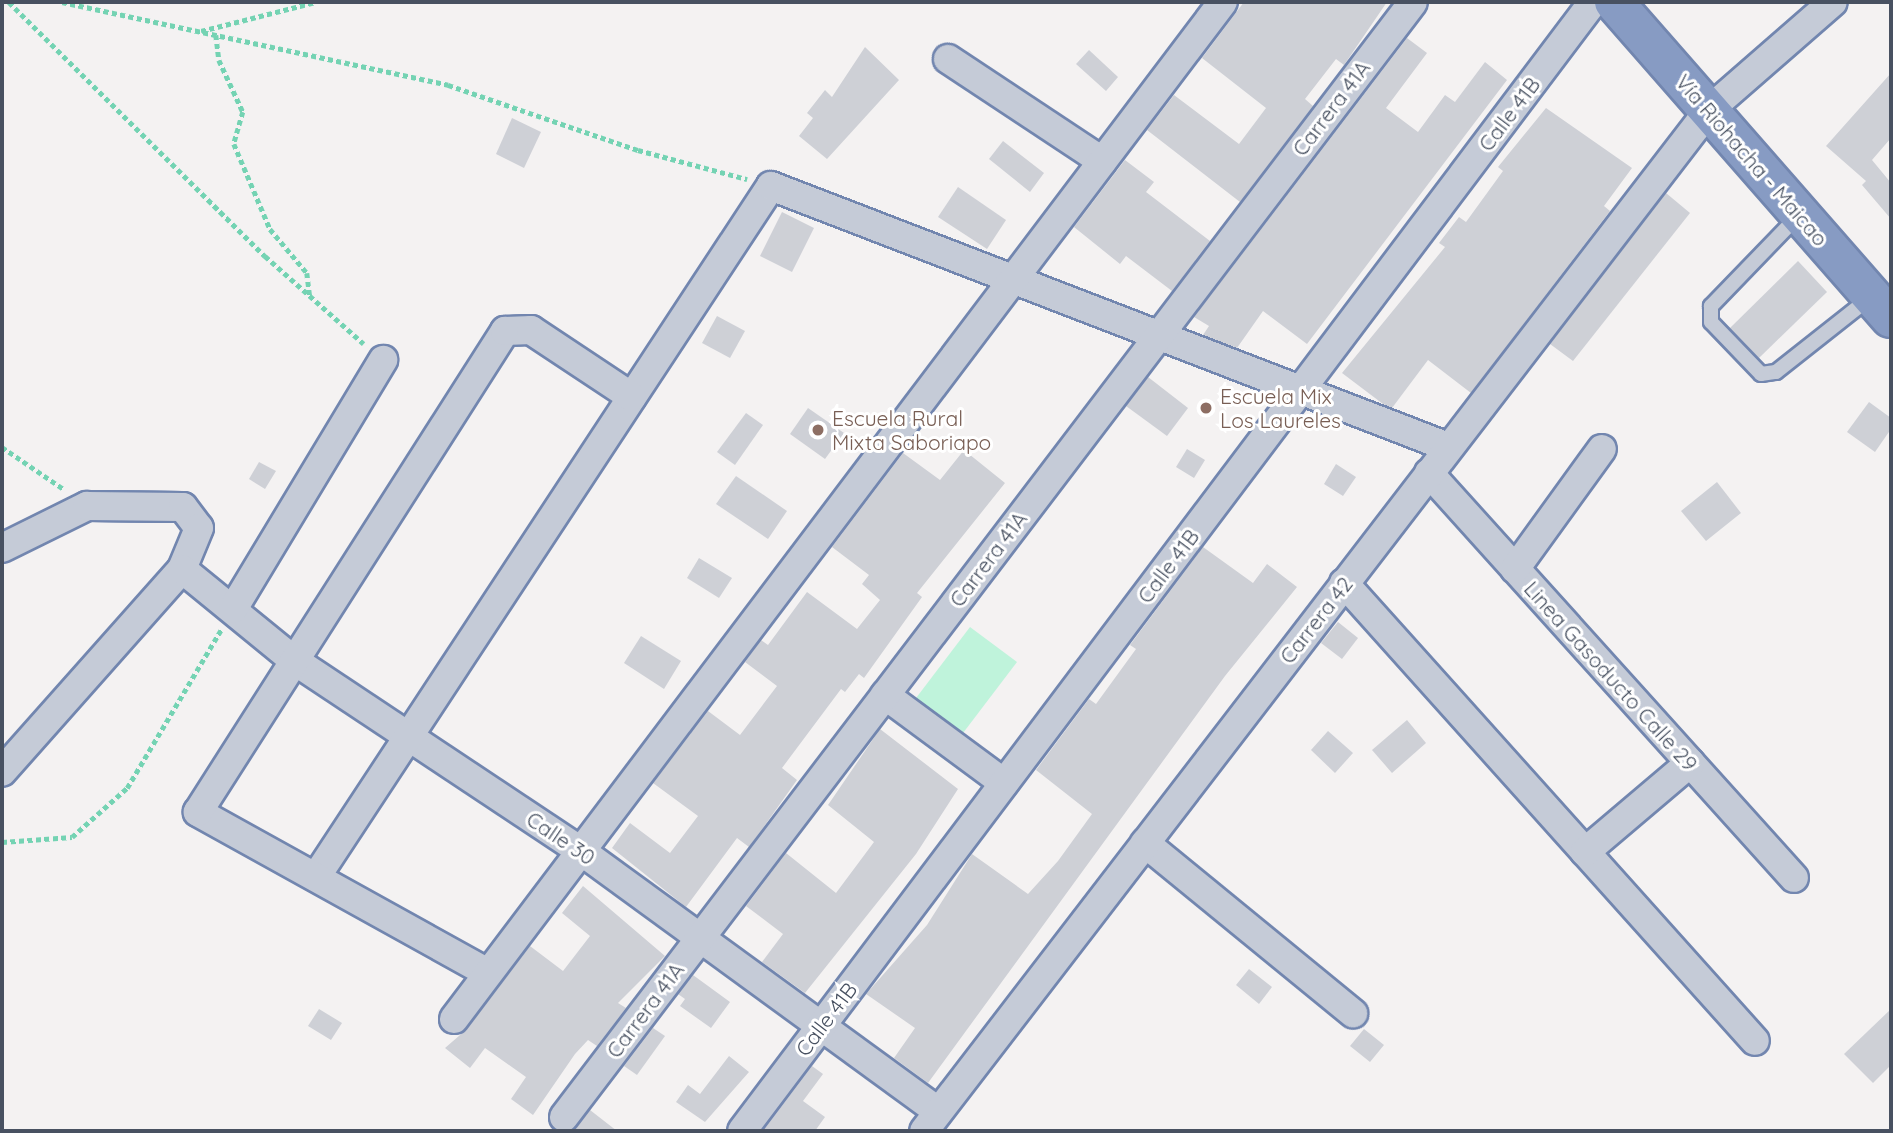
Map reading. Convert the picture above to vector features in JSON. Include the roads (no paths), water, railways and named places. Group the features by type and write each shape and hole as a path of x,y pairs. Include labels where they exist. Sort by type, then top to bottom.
{"highway":[{"name":"Vía Riohacha - Maicao","path":"1614,2 1882,307"}],"street":[{"path":"454,1019 1223,2"},
{"name":"Carrera 41A","path":"564,1116 1413,2"},
{"name":"Calle 41B","path":"742,1131 1593,2"},
{"name":"Carrera 42","path":"931,1121 1709,110 1833,2"},
{"path":"948,59 1102,161"},
{"path":"316,877 771,186 1448,447"},
{"path":"488,974 198,812 505,331 531,330 632,397"},
{"path":"233,609 383,360"},
{"path":"1515,569 1602,449"},
{"name":"Linea Gasoducto Calle 29","path":"1429,473 1794,878"},
{"path":"2,548 87,506 183,507 199,528 182,569 2,772"},
{"name":"Calle 30","path":"182,569 295,661 581,851 821,1026 931,1121"},
{"path":"1344,583 1755,1041"},
{"path":"885,695 1004,783"},
{"path":"1585,852 1690,763"},
{"path":"1144,842 1353,1013"}],"lane":[{"path":"1800,214 1711,306 1711,322 1761,373 1776,372 1882,307"}],"place":[{"name":"Escuela Mix Los Laureles","path":"1206,408"},
{"name":"Escuela Rural Mixta Saboriapo","path":"818,430"}]}
